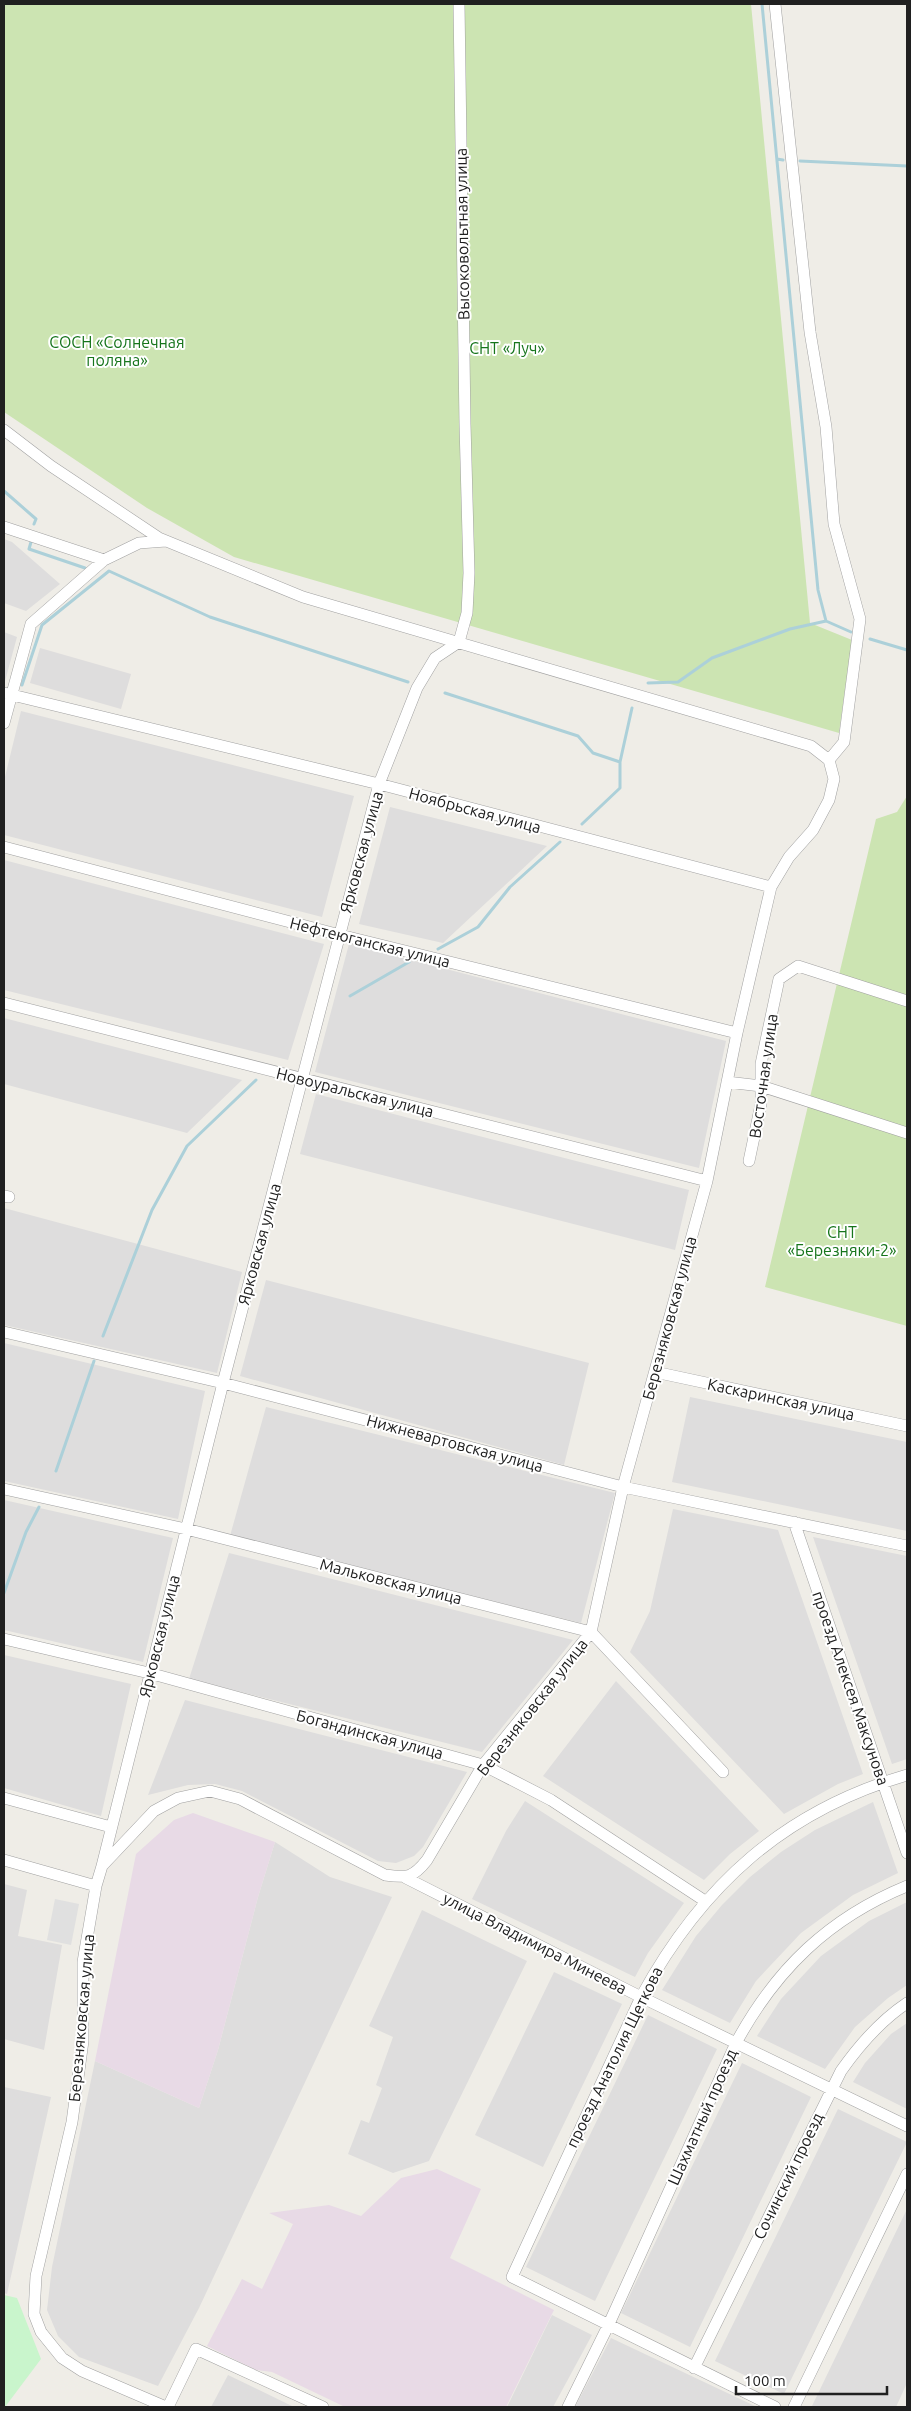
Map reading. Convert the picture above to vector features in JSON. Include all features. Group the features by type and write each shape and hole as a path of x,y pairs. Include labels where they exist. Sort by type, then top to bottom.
{"street":[{"name":"Высоковольтная улица","path":"459,4 469,572 467,613 459,642"},
{"path":"4,430 51,466 166,541 303,597 812,746 829,760 844,742 860,619 834,524 826,427 810,332 775,4"},
{"path":"4,527 104,560"},
{"path":"4,723 7,694 31,624 104,560 139,543 166,541"},
{"name":"Ярковская улица","path":"102,1866 223,1383 379,784 417,688 435,658 459,642"},
{"name":"Ноябрьская улица","path":"7,694 379,784 772,887"},
{"name":"Березняковская улица","path":"167,2407 82,2371 62,2358 41,2332 34,2314 36,2276 72,2122 83,2040 83,1962 96,1886 102,1866 154,1811 178,1798 210,1791 240,1799 386,1876 406,1878 418,1871 427,1860 483,1765 591,1632 624,1487 707,1181 737,1033 772,887 789,857 813,830 829,800 834,779 829,760"},
{"name":"Нефтеюганская улица","path":"4,847 340,935 737,1033"},
{"name":"Восточная улица","path":"749,1161 761,1104 761,1064 779,979 798,966 907,1001"},
{"name":"Новоуральская улица","path":"4,1004 707,1181"},
{"path":"727,1082 761,1086 907,1133"},
{"name":"Нижневартовская улица","path":"4,1332 223,1383 624,1487 907,1546"},
{"name":"Каскаринская улица","path":"655,1372 907,1426"},
{"name":"Мальковская улица","path":"4,1489 186,1529 591,1632"},
{"name":"проезд Алексея Максунова","path":"794,1522 907,1853"},
{"path":"591,1632 723,1772"},
{"name":"Богандинская улица","path":"4,1639 149,1673 483,1765 551,1800 705,1901"},
{"name":"проезд Анатолия Щеткова","path":"608,2326 512,2277 641,1997 661,1961 684,1926 705,1901 740,1866 781,1834 807,1817 844,1798 883,1782 907,1775"},
{"path":"4,1798 111,1826"},
{"path":"4,1860 96,1886"},
{"name":"улица Владимира Минеева","path":"406,1878 641,1997 907,2126"},
{"name":"Шахматный проезд","path":"568,2407 608,2326 736,2043 768,1990 811,1944 861,1908 907,1886"},
{"name":"Сочинский проезд","path":"694,2368 841,2071 866,2038 881,2023 907,2004"},
{"path":"794,2407 907,2174"},
{"path":"608,2326 775,2407"},
{"path":"167,2407 196,2349 323,2407"}],"shaded area":[{"path":"4,539 12,542 60,584 26,611 4,603"},
{"path":"4,632 17,637 4,685"},
{"path":"40,648 131,674 121,709 30,683"},
{"path":"21,711 354,796 322,917 4,835 4,781"},
{"path":"390,807 547,846 443,943 359,924"},
{"path":"4,860 324,944 288,1060 4,990"},
{"path":"349,944 726,1041 699,1168 315,1072"},
{"path":"4,1018 242,1080 187,1133 4,1084"},
{"path":"316,1094 689,1190 675,1250 300,1154"},
{"path":"4,1208 242,1272 217,1373 4,1325"},
{"path":"266,1280 589,1363 564,1465 240,1376"},
{"path":"4,1343 205,1391 178,1519 4,1481"},
{"path":"690,1397 907,1442 907,1531 672,1482"},
{"path":"266,1407 615,1493 581,1623 230,1536"},
{"path":"4,1500 173,1538 143,1662 4,1630"},
{"path":"673,1509 778,1530 863,1774 838,1784 784,1814 630,1652 650,1611"},
{"path":"813,1537 907,1556 907,1759 892,1764"},
{"path":"229,1553 573,1640 482,1752 189,1679"},
{"path":"4,1655 131,1684 101,1816 4,1788"},
{"path":"616,1681 759,1831 730,1854 704,1880 543,1776"},
{"path":"185,1700 467,1772 423,1847 414,1856 396,1863 378,1861 242,1791 215,1784 188,1785 148,1795"},
{"path":"525,1801 684,1903 648,1953 635,1977 472,1899 506,1831"},
{"path":"873,1802 898,1873 853,1895 801,1933 756,1981 730,2023 662,1990 696,1936 722,1905 750,1877 781,1852 815,1830"},
{"path":"193,1813 275,1842 258,1897 218,2050 199,2108 95,2061 136,1854 174,1820"},
{"path":"275,1842 330,1877 392,1897 199,2308 158,2386 79,2357 58,2336 47,2310 52,2267 95,2061 199,2108 218,2050 258,1897"},
{"path":"4,1884 27,1890 18,1936 62,1945 44,2050 4,2039"},
{"path":"55,1899 79,1904 71,1945 47,1940"},
{"path":"907,1902 907,1985 888,1998 855,2027 825,2069 757,2036 781,1999 821,1956 869,1921"},
{"path":"422,1910 527,1961 429,2161 393,2173 348,2154 361,2120 369,2123 382,2088 376,2085 393,2037 369,2026"},
{"path":"554,1972 622,2004 543,2167 475,2135"},
{"path":"648,2015 717,2049 595,2301 526,2267"},
{"path":"907,2023 907,2109 853,2082 865,2063 891,2034"},
{"path":"742,2063 811,2097 690,2347 621,2313"},
{"path":"4,2087 51,2097 7,2294 4,2293"},
{"path":"838,2109 907,2142 784,2394 715,2361"},
{"path":"437,2169 481,2189 450,2258 554,2310 506,2407 345,2407 272,2372 256,2370 207,2346 242,2279 262,2289 293,2224 269,2213 329,2205 361,2216 401,2178"},
{"path":"907,2209 907,2383 896,2407 812,2406"},
{"path":"552,2315 592,2335 553,2407 507,2407"},
{"path":"611,2338 757,2407 575,2407"},
{"path":"228,2375 294,2407 211,2407"}],"green space":[{"name":"СНТ «Луч»","path":"4,4 751,4 810,623 852,640 839,733 234,557 147,508 4,412"},
{"name":"СНТ «Березняки-2»","path":"907,796 907,1326 765,1287 876,819 897,812"},
{"path":"4,2295 17,2298 41,2359 5,2407"}],"waterway":[{"path":"762,4 818,590 826,621 851,632"},
{"path":"777,159 783,160"},
{"path":"800,161 907,166"},
{"path":"4,491 36,519 34,524"},
{"path":"31,542 29,549 85,568"},
{"path":"22,685 42,625 109,571 210,617 408,682"},
{"path":"648,683 678,682 712,658 790,629 826,621"},
{"path":"870,639 907,650"},
{"path":"445,693 578,736 593,753 620,762"},
{"path":"582,824 620,788 620,762 632,708"},
{"path":"438,949 478,927 510,887 560,842"},
{"path":"350,996 409,962"},
{"path":"103,1336 152,1210 187,1146 256,1080"},
{"path":"56,1471 94,1361"},
{"path":"4,1593 26,1532 39,1507"}],"park label":[{"name":"СОСН «Солнечная поляна»","path":"117,351"}]}
